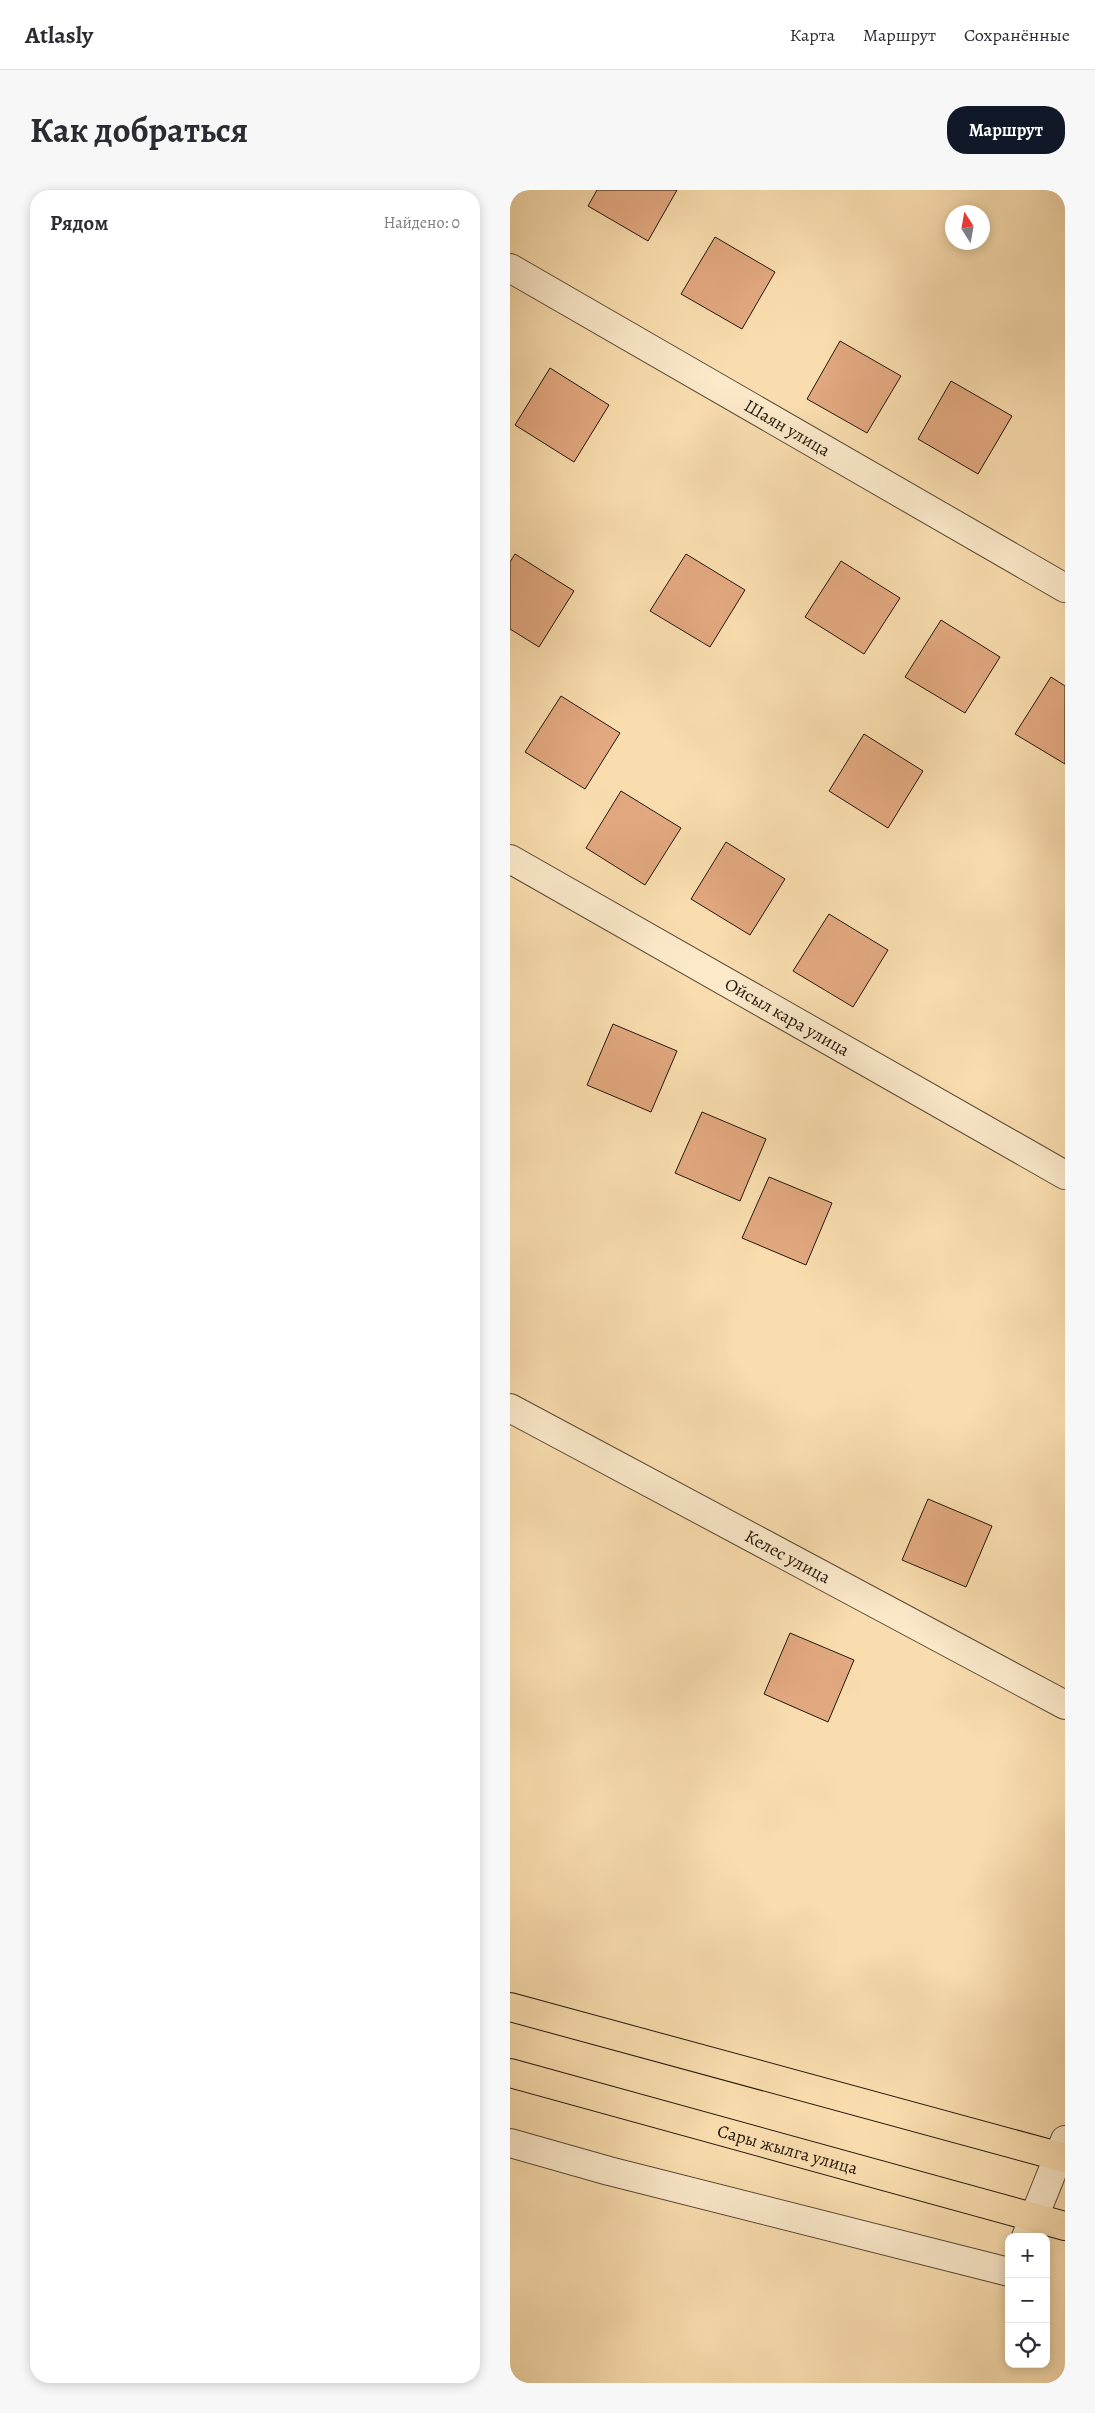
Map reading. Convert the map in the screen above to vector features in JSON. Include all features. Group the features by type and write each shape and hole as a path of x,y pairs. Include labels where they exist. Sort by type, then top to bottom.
{"main road":[{"path":"510,2006 1062,2151"},
{"name":"Сары жылга улица","path":"510,2073 1029,2227 1065,2226"}],"street":[{"name":"Шаян улица","path":"510,268 1065,588"},
{"name":"Ойсыл кара улица","path":"510,859 1065,1175"},
{"name":"Келес улица","path":"510,1408 1065,1705"},
{"path":"510,2143 619,2173 1005,2271"},
{"path":"1029,2227 1062,2151"}],"building":[{"path":"597,190 677,190 648,241 588,206"},
{"path":"715,237 775,272 742,329 681,294"},
{"path":"840,341 901,376 867,433 807,399"},
{"path":"550,368 609,405 574,462 515,425"},
{"path":"951,381 1012,416 978,474 918,439"},
{"path":"515,554 574,591 539,647 510,629 510,562"},
{"path":"686,554 745,590 710,647 650,611"},
{"path":"841,561 900,598 864,654 805,617"},
{"path":"941,620 1000,657 965,713 905,677"},
{"path":"1051,677 1065,686 1065,764 1015,734"},
{"path":"561,696 620,733 585,789 525,752"},
{"path":"864,734 923,771 888,828 829,791"},
{"path":"621,791 681,828 645,885 586,848"},
{"path":"726,842 785,879 750,935 691,899"},
{"path":"829,914 888,950 853,1007 793,971"},
{"path":"613,1024 677,1051 651,1112 587,1085"},
{"path":"702,1112 766,1139 740,1201 675,1173"},
{"path":"769,1177 832,1203 806,1265 742,1238"},
{"path":"928,1499 992,1526 966,1587 902,1560"},
{"path":"790,1633 854,1660 828,1722 764,1694"}]}
